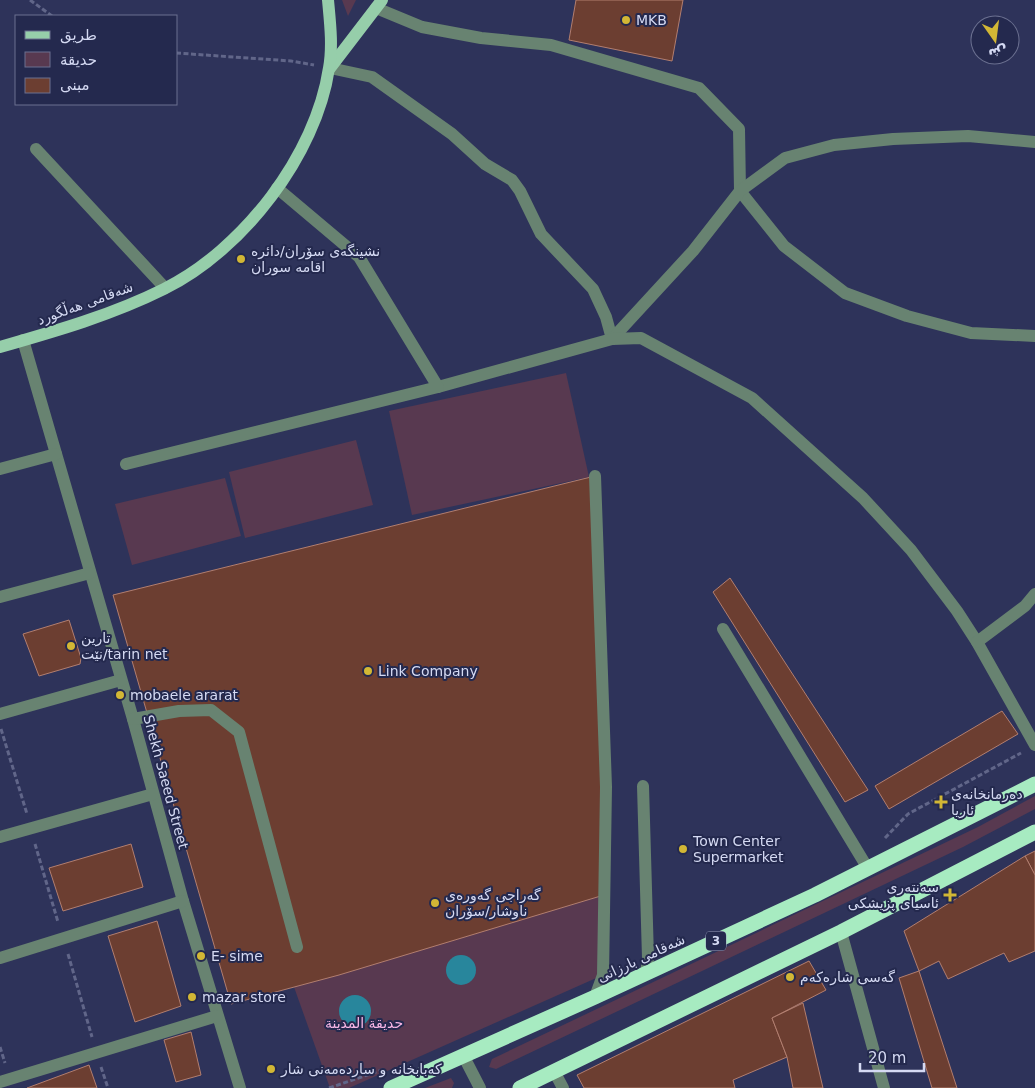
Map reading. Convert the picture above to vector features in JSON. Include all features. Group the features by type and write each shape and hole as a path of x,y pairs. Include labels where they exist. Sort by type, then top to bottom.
{"highway":[{"name":"شەقامی بارزانی","path":"391,1088 646,974 815,895 867,867 1035,784"},
{"path":"520,1088 841,932 1035,832"}],"main road":[{"path":"328,0 330,68"},
{"path":"330,68 379,4"},
{"name":"شەقامی ھەڵگورد","path":"0,347 111,312 166,288 191,273 238,234 277,188 310,131 330,68"}],"street":[{"path":"379,4 422,28 481,38 551,45 699,88 739,129 740,191 784,246 845,294 907,316 971,333 1035,336"},
{"path":"330,68 372,77 452,134 486,164 512,180 524,197 541,234 593,289 606,317 612,338"},
{"path":"612,338 693,251 740,191 785,158 834,145 894,139 968,136 1035,142"},
{"path":"36,149 166,288"},
{"path":"277,188 359,257 438,387"},
{"path":"126,464 438,387 612,338 641,338 752,398 863,498 911,550 977,642 1035,745"},
{"name":"Shekh Saeed Street","path":"23,340 133,719 183,900 240,1088"},
{"path":"0,469 56,454"},
{"path":"595,476 606,788 603,975 595,997"},
{"path":"0,597 90,573"},
{"path":"977,642 1026,606 1035,594"},
{"path":"724,629 867,867"},
{"path":"0,714 121,680"},
{"path":"133,719 179,711 211,710 239,732 297,947"},
{"path":"643,786 648,958 646,974"},
{"path":"0,837 153,794"},
{"path":"0,958 183,900"},
{"path":"841,932 884,1088"},
{"path":"0,1082 217,1016"},
{"path":"463,1055 480,1088"},
{"path":"554,1071 562,1088"}],"path":[{"path":"30,0 51,15"},
{"path":"178,53 291,61 330,68"},
{"path":"0,725 108,1088"}],"green space":[{"path":"342,0 356,0 348,16"},
{"path":"566,373 589,477 412,515 389,411"},
{"path":"356,440 373,505 245,538 229,472"},
{"path":"225,478 241,536 132,565 115,504"},
{"path":"1035,796 1035,809 963,847 496,1069 489,1067 492,1059 978,827"},
{"name":"حديقة المدينة","path":"604,895 603,975 349,1088 330,1088 294,987"},
{"path":"451,1078 454,1083 452,1088 425,1088"}],"water":[{"path":"461,955 472,959 476,970 472,981 461,985 450,981 446,970 450,959"},
{"path":"355,995 361,996 366,1000 370,1005 370,1017 366,1022 361,1026 355,1027 349,1026 344,1022 340,1017 339,1011 340,1005 344,1000 349,996"}],"building":[{"name":"MKB","path":"576,0 683,0 672,61 569,40"},
{"name":"Link Company","path":"595,476 604,895 339,975 231,1004 113,595"},
{"path":"730,578 868,790 845,802 713,592"},
{"path":"69,620 81,658 80,664 39,676 23,634"},
{"path":"1002,711 1018,734 889,809 875,786"},
{"path":"131,844 143,887 63,911 49,868"},
{"path":"1035,851 1035,875 1025,856"},
{"path":"1025,856 1035,875 1035,951 1009,962 1004,953 948,979 939,961 919,971 904,931"},
{"path":"157,921 181,1006 135,1022 108,936"},
{"path":"809,961 826,990 772,1018 787,1057 733,1080 735,1088 584,1088 577,1075"},
{"path":"919,971 957,1088 932,1088 899,978"},
{"path":"803,1003 823,1088 793,1088 787,1057 772,1018"},
{"path":"191,1032 201,1075 176,1082 164,1040"},
{"path":"89,1065 97,1088 27,1088"}],"place":[{"name":"MKB","path":"626,20"},
{"name":"نشینگەی سۆران/دائرە اقامە سوران","path":"241,259"},
{"name":"تارین نێت/tarin net","path":"71,646"},
{"name":"Link Company","path":"368,671"},
{"name":"mobaele ararat","path":"120,695"},
{"name":"دەرمانخانەی ئاریا","path":"941,802"},
{"name":"Town Center Supermarket","path":"683,849"},
{"name":"سەنتەری ئاسیای پزیشکی","path":"950,895"},
{"name":"گەراجی گەورەی ناوشار/سۆران","path":"435,903"},
{"name":"E- sime","path":"201,956"},
{"name":"گەسی شارەکەم","path":"790,977"},
{"name":"mazar store","path":"192,997"},
{"name":"کەبابخانە و ساردەمەنی شار","path":"271,1069"}]}
